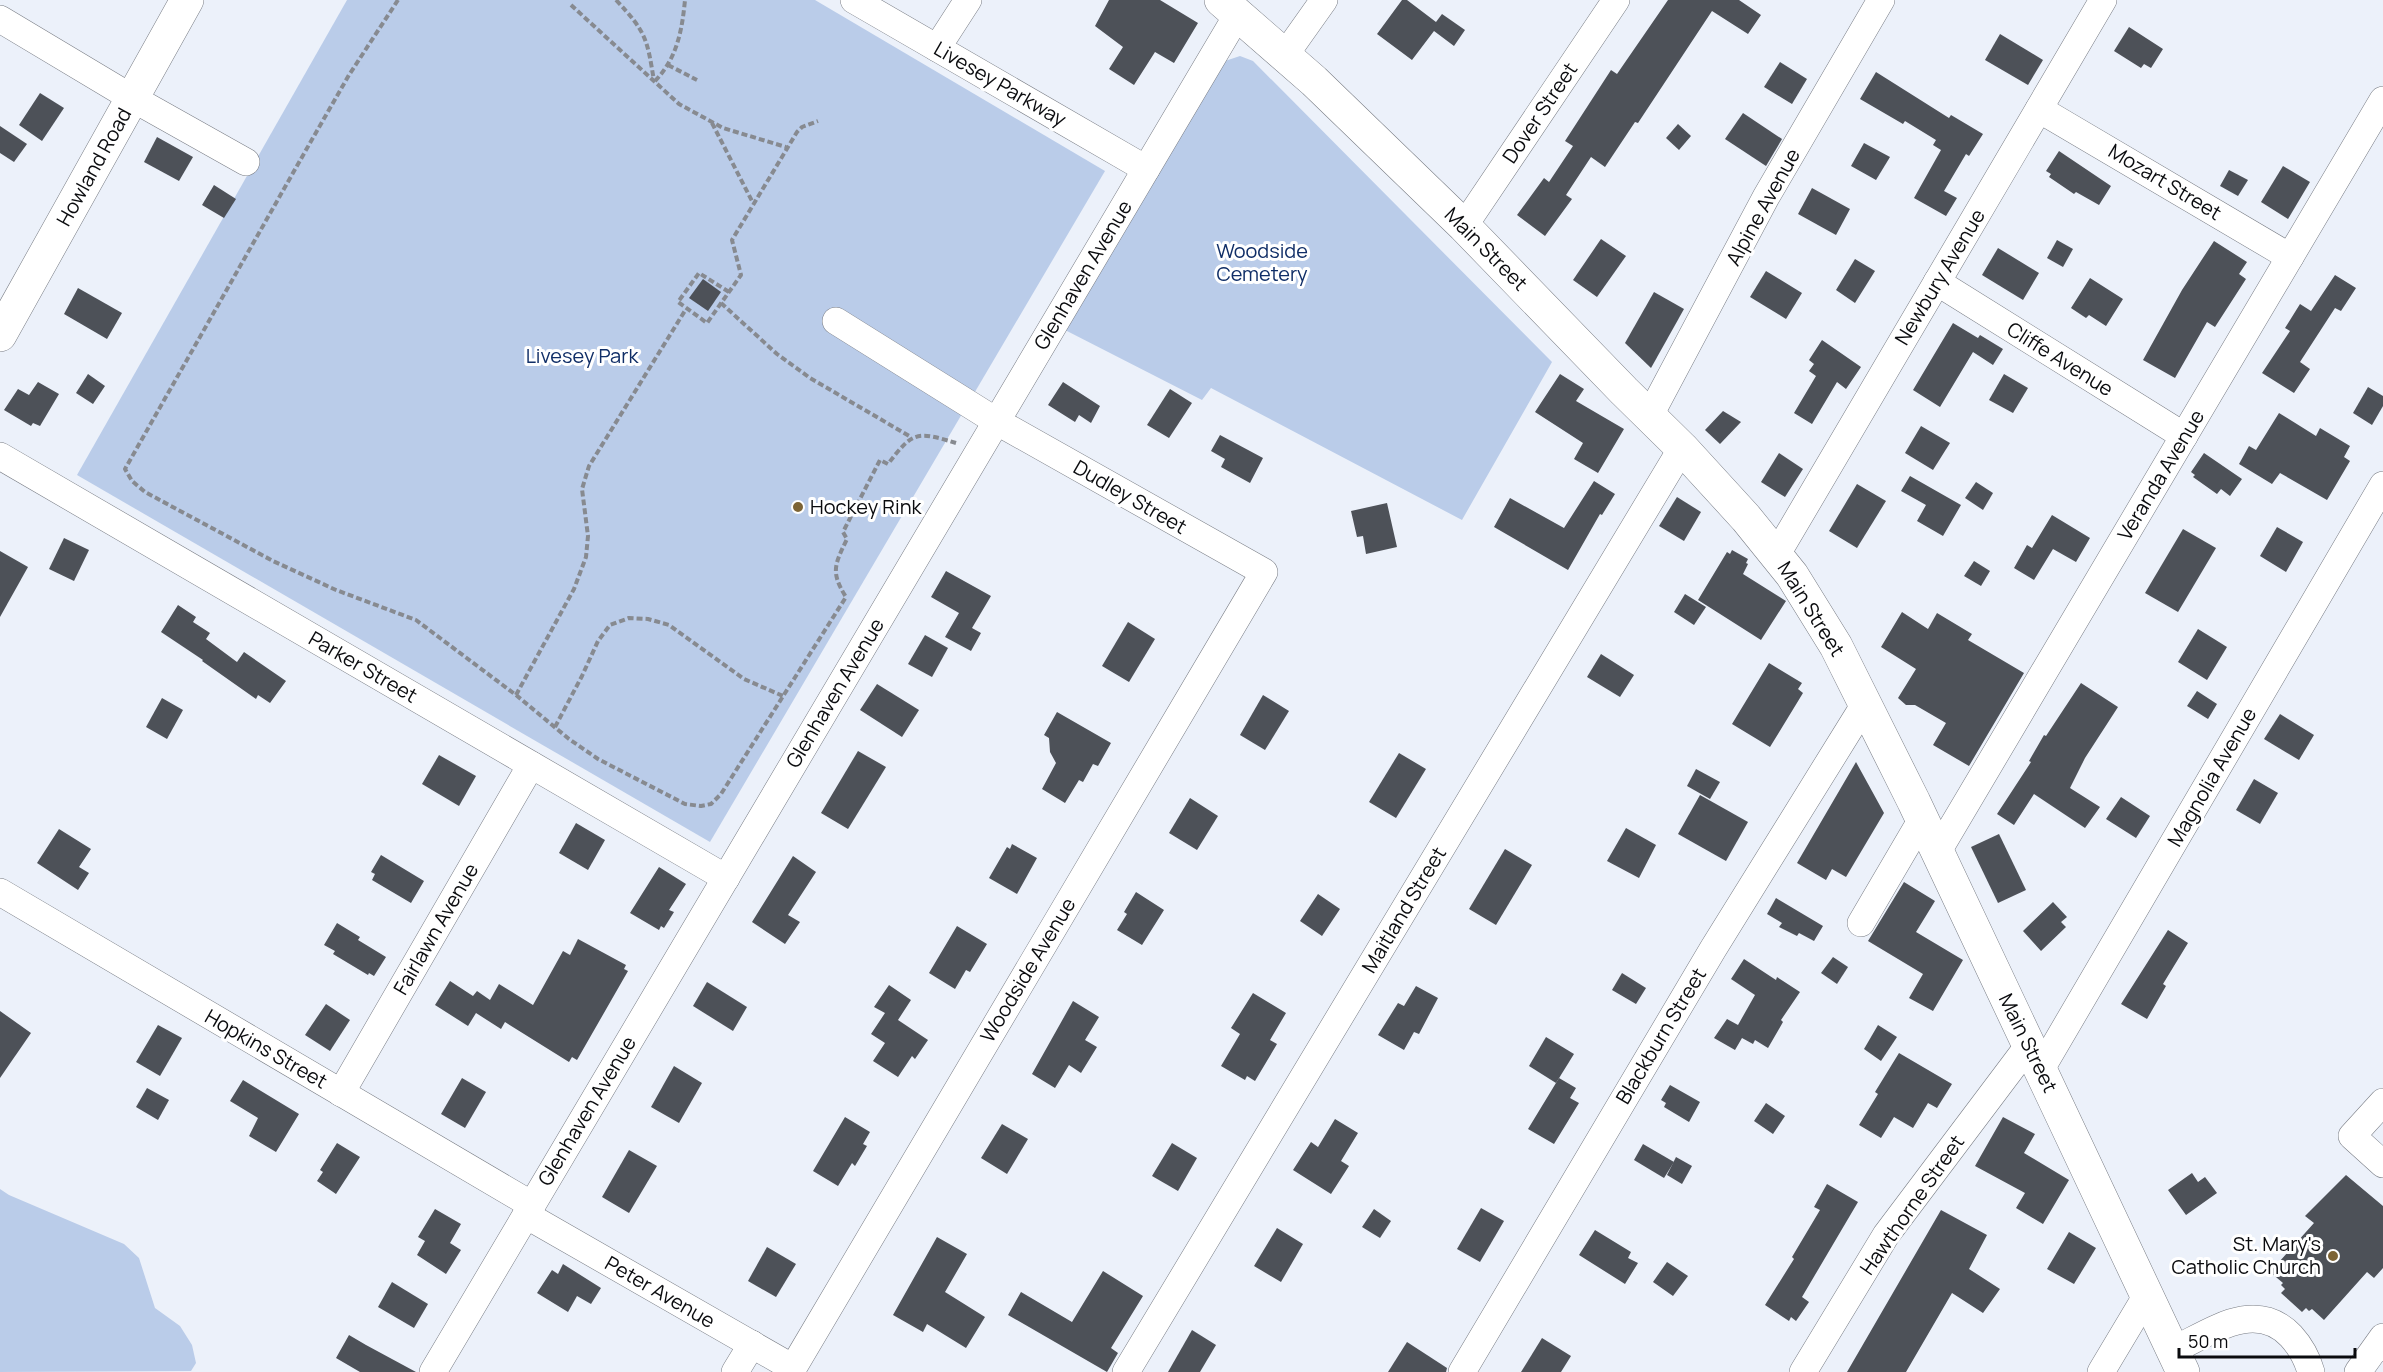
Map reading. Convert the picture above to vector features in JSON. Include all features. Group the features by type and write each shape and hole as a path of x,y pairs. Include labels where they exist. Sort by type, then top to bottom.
{"main road":[{"name":"Howland Road","path":"0,334 187,0"},
{"name":"Main Street","path":"1229,7 1285,55 1464,226 1649,417 1682,448 1777,554 1820,618 1865,704 1938,851 2178,1361"}],"street":[{"name":"Livesey Parkway","path":"854,0 1146,169"},
{"path":"937,48 968,0"},
{"path":"1285,55 1324,0"},
{"name":"Dover Street","path":"1464,226 1616,0"},
{"name":"Alpine Avenue","path":"1649,417 1766,197 1881,0"},
{"name":"Newbury Avenue","path":"1777,554 2103,0"},
{"name":"Glenhaven Avenue","path":"433,1372 1146,169 1229,7"},
{"path":"0,19 132,98 246,162"},
{"name":"Veranda Avenue","path":"1938,851 2383,100"},
{"name":"Mozart Street","path":"2039,109 2290,257"},
{"name":"Cliffe Avenue","path":"1936,282 2184,436"},
{"name":"Dudley Street","path":"836,321 992,428 1264,572"},
{"name":"Maitland Street","path":"1126,1372 1682,448"},
{"name":"Parker Street","path":"0,456 726,878"},
{"name":"Magnolia Avenue","path":"2035,1057 2383,485"},
{"name":"Woodside Avenue","path":"793,1368 1264,572"},
{"name":"Blackburn Street","path":"1462,1372 1713,949 1865,704"},
{"name":"Fairlawn Avenue","path":"341,1093 531,765"},
{"path":"1861,923 1922,819"},
{"name":"Hopkins Street","path":"0,892 341,1093 529,1210"},
{"name":"Hawthorne Street","path":"1803,1372 1886,1235 2035,1057"},
{"path":"2383,1102 2352,1136 2383,1164"},
{"name":"Peter Avenue","path":"529,1210 793,1368"},
{"path":"2101,1372 2147,1295"},
{"path":"2178,1361 2235,1321 2255,1317 2269,1320 2286,1331 2300,1345 2311,1372"},
{"path":"2358,1372 2383,1338"},
{"path":"735,1372 752,1344"}],"path":[{"path":"398,0 349,75 309,143 125,469 132,481 145,492 273,561 336,590 416,620 598,759 685,804 702,806 711,804 721,794 846,597 835,576 836,561 848,539 843,532 880,460 888,464 902,445 911,438 926,434 957,443 968,427 992,428"},
{"path":"616,0 639,24 648,43 654,82"},
{"path":"654,82 668,65 678,47 685,0"},
{"path":"571,5 679,104 712,122 786,147"},
{"path":"668,65 697,80"},
{"path":"729,292 699,273 678,303 707,323 721,303 729,292 741,275 732,240 786,147 802,127 818,121"},
{"path":"712,122 753,203"},
{"path":"721,303 777,354 810,378 911,438"},
{"path":"516,695 574,589 586,557 588,536 582,489 589,466 686,309"},
{"path":"555,727 598,641 610,624 628,618 648,619 669,625 744,679 783,696"}],"green space":[{"name":"Livesey Park","path":"347,0 815,0 1105,171 710,842 77,475"},
{"name":"Woodside Cemetery","path":"1240,56 1253,61 1552,362 1462,520 1211,388 1202,400 1065,330 1225,61"},
{"path":"0,1189 9,1195 124,1244 139,1258 155,1308 180,1326 192,1345 196,1363 191,1371 0,1372"}],"building":[{"path":"1109,0 1160,0 1198,23 1174,63 1155,52 1134,85 1109,69 1123,47 1095,26"},
{"path":"1402,0 1407,0 1436,22 1442,14 1465,30 1454,46 1434,31 1412,60 1377,34"},
{"path":"1668,0 1739,0 1761,15 1748,34 1712,11 1638,123 1635,122 1605,167 1591,157 1566,195 1572,199 1545,236 1517,215 1544,178 1549,182 1573,146 1565,141 1611,70 1617,74"},
{"path":"2129,27 2163,49 2151,68 2144,64 2141,68 2114,51"},
{"path":"2000,34 2043,60 2028,85 1985,60"},
{"path":"1780,62 1807,79 1792,104 1764,87"},
{"path":"1876,72 1949,118 1951,115 1983,134 1969,156 1966,154 1944,191 1957,198 1946,216 1914,198 1941,150 1933,145 1936,140 1905,121 1903,124 1860,99"},
{"path":"40,93 64,108 42,141 19,125"},
{"path":"1743,113 1782,139 1766,166 1725,139"},
{"path":"1678,124 1691,136 1679,150 1666,138"},
{"path":"0,126 27,144 14,162 0,153"},
{"path":"157,137 193,157 179,181 144,162"},
{"path":"1864,143 1890,157 1876,180 1851,166"},
{"path":"2059,151 2111,186 2099,205 2076,192 2074,194 2049,177 2051,174 2046,171"},
{"path":"2283,166 2310,182 2288,219 2261,202"},
{"path":"2229,170 2248,180 2238,196 2220,186"},
{"path":"214,185 236,199 224,218 202,205"},
{"path":"1812,188 1850,209 1836,235 1798,214"},
{"path":"1601,239 1626,256 1597,297 1573,280"},
{"path":"2057,240 2073,249 2063,267 2047,258"},
{"path":"2214,241 2247,262 2239,274 2246,279 2215,327 2207,322 2175,378 2143,360 2182,290"},
{"path":"1998,248 2039,273 2023,300 1982,275"},
{"path":"1855,259 1875,271 1855,303 1836,290"},
{"path":"1766,271 1802,293 1786,319 1750,297"},
{"path":"2335,275 2356,288 2341,311 2335,308 2300,362 2310,369 2294,393 2262,373 2290,331 2285,328 2300,304 2311,311"},
{"path":"2090,278 2123,299 2106,326 2089,315 2086,318 2071,308"},
{"path":"703,279 721,292 708,311 689,298"},
{"path":"78,288 122,313 107,339 64,314"},
{"path":"1654,292 1684,309 1651,368 1625,343"},
{"path":"1953,323 1978,338 1980,335 2003,349 1993,365 1973,352 1940,407 1913,390"},
{"path":"1822,340 1861,367 1846,389 1837,382 1812,424 1794,413 1816,376 1809,371 1814,364 1809,360"},
{"path":"88,374 105,386 93,404 76,393"},
{"path":"1560,374 1584,389 1576,401 1624,429 1598,473 1574,459 1583,443 1535,412"},
{"path":"2004,374 2028,388 2013,413 1989,400"},
{"path":"38,382 59,394 40,426 33,423 31,426 4,410 18,389 29,395"},
{"path":"1063,382 1100,406 1091,423 1079,415 1075,422 1048,405"},
{"path":"2368,387 2383,396 2383,406 2372,425 2353,413"},
{"path":"1170,389 1192,403 1169,438 1147,425"},
{"path":"1723,411 1741,422 1720,444 1705,430"},
{"path":"2279,413 2316,436 2320,428 2350,446 2344,457 2350,461 2327,500 2280,473 2272,484 2239,464 2249,446 2256,450"},
{"path":"1921,426 1950,443 1933,470 1905,453"},
{"path":"1220,435 1263,458 1250,483 1221,467 1225,459 1211,451"},
{"path":"1779,453 1803,469 1785,497 1761,482"},
{"path":"2204,453 2242,479 2230,496 2221,489 2217,494 2193,477 2195,475 2191,472"},
{"path":"1910,476 1961,505 1943,536 1917,521 1926,505 1901,491"},
{"path":"1594,481 1615,494 1602,515 1600,514 1568,570 1494,527 1510,498 1564,528"},
{"path":"1976,482 1993,493 1983,510 1965,498"},
{"path":"1857,484 1886,501 1857,548 1829,531"},
{"path":"1677,497 1701,512 1684,541 1659,526"},
{"path":"1387,503 1397,547 1366,554 1363,536 1357,537 1351,511"},
{"path":"2052,515 2090,538 2076,562 2053,549 2034,580 2014,568 2027,545 2032,548"},
{"path":"2277,527 2303,542 2286,572 2260,556"},
{"path":"2183,529 2216,548 2178,612 2145,593"},
{"path":"64,538 89,550 74,581 49,569"},
{"path":"1732,550 1748,559 1743,574 1786,601 1761,640 1698,600 1727,552 1730,554"},
{"path":"0,551 28,567 0,617"},
{"path":"1974,561 1990,571 1981,586 1964,576"},
{"path":"946,571 991,596 972,628 981,633 971,651 945,637 959,613 931,597"},
{"path":"1685,594 1706,607 1694,625 1674,612"},
{"path":"178,605 196,617 193,622 210,633 206,639 237,662 244,652 286,681 270,703 258,695 256,699 161,632"},
{"path":"1902,612 1928,629 1937,613 1972,634 1968,640 2024,673 1969,766 1933,745 1946,723 1915,705 1906,705 1898,698 1916,669 1881,647"},
{"path":"1128,622 1155,639 1129,682 1102,666"},
{"path":"2198,629 2227,647 2207,680 2178,662"},
{"path":"925,635 948,648 932,677 908,664"},
{"path":"1601,654 1634,675 1620,697 1587,677"},
{"path":"1769,663 1802,683 1798,689 1803,693 1770,747 1732,724"},
{"path":"2081,683 2118,707 2085,758 2070,788 2100,807 2085,828 2034,794 2014,825 1997,814 2031,762 2029,761 2044,735 2046,736"},
{"path":"877,684 919,710 902,737 860,710"},
{"path":"2197,691 2217,704 2208,719 2187,706"},
{"path":"1263,695 1289,711 1265,750 1240,735"},
{"path":"162,698 183,710 167,739 146,727"},
{"path":"1057,712 1111,743 1098,766 1093,764 1083,782 1079,780 1065,803 1042,789 1056,763 1050,752 1049,738 1044,735"},
{"path":"2280,714 2314,735 2299,760 2264,739"},
{"path":"858,751 886,767 848,829 821,813"},
{"path":"1399,753 1426,769 1396,818 1369,802"},
{"path":"439,755 476,776 459,806 422,784"},
{"path":"1856,762 1884,813 1846,877 1832,869 1826,880 1797,863"},
{"path":"1696,769 1720,782 1710,799 1687,786"},
{"path":"2254,779 2278,793 2260,824 2236,810"},
{"path":"1700,795 1748,822 1726,861 1678,834"},
{"path":"2121,797 2150,816 2136,838 2106,819"},
{"path":"1190,798 1218,816 1197,850 1169,833"},
{"path":"576,823 605,840 588,870 559,853"},
{"path":"1626,828 1656,845 1639,878 1607,861"},
{"path":"59,829 91,849 79,867 89,873 78,890 37,863"},
{"path":"1999,834 2026,890 1998,903 1971,847"},
{"path":"1012,844 1037,858 1017,894 989,878 1007,847 1010,849"},
{"path":"1505,849 1532,865 1496,925 1469,909"},
{"path":"381,855 424,881 411,903 372,880 375,874 371,872"},
{"path":"793,856 816,872 788,915 800,922 785,944 752,922"},
{"path":"659,867 686,884 669,910 674,912 664,928 661,926 659,930 630,913"},
{"path":"1904,882 1935,901 1916,932 1963,960 1933,1011 1909,998 1923,974 1868,941"},
{"path":"1136,892 1164,910 1142,945 1117,930"},
{"path":"1318,894 1340,909 1322,936 1300,921"},
{"path":"1776,898 1823,926 1814,941 1799,933 1797,936 1779,927 1782,923 1767,914"},
{"path":"2053,902 2067,917 2061,922 2066,927 2041,951 2023,931"},
{"path":"337,923 360,937 358,940 386,957 374,976 369,973 368,975 333,954 335,951 324,945"},
{"path":"957,926 987,944 970,972 966,970 955,989 929,973"},
{"path":"2168,930 2188,943 2163,984 2166,986 2147,1019 2121,1004"},
{"path":"578,939 626,965 624,969 628,971 577,1060 572,1057 569,1062 505,1022 501,1029 476,1013 468,1026 435,1005 450,981 473,996 477,991 490,1000 499,984 533,1005 563,951 570,955"},
{"path":"1833,957 1848,967 1837,984 1821,973"},
{"path":"1744,959 1776,980 1777,977 1800,992 1781,1020 1783,1022 1768,1048 1755,1040 1753,1044 1742,1038 1735,1050 1714,1038 1727,1019 1738,1025 1755,995 1731,979"},
{"path":"1622,973 1646,988 1636,1004 1612,990"},
{"path":"707,982 747,1007 733,1031 693,1006"},
{"path":"889,985 911,1000 898,1020 928,1040 915,1059 912,1056 898,1077 873,1061 885,1043 871,1034 885,1013 874,1007"},
{"path":"1416,986 1438,998 1419,1034 1414,1032 1404,1050 1378,1035 1398,1003 1404,1006"},
{"path":"1253,993 1286,1013 1270,1040 1277,1044 1255,1081 1247,1076 1245,1080 1221,1066 1240,1034 1231,1028"},
{"path":"1073,1001 1099,1017 1085,1040 1097,1047 1081,1073 1069,1065 1055,1088 1032,1074"},
{"path":"326,1004 350,1020 330,1051 305,1035"},
{"path":"0,1011 31,1033 0,1078"},
{"path":"158,1025 182,1038 160,1076 136,1062"},
{"path":"1878,1025 1897,1037 1881,1061 1864,1049"},
{"path":"1546,1037 1574,1054 1556,1083 1529,1066"},
{"path":"1899,1053 1952,1084 1937,1108 1928,1103 1913,1128 1894,1117 1881,1138 1859,1125 1878,1094 1875,1092"},
{"path":"674,1066 702,1083 679,1123 651,1107"},
{"path":"462,1078 486,1092 465,1128 441,1114"},
{"path":"1559,1078 1576,1088 1570,1098 1579,1103 1554,1144 1528,1129"},
{"path":"243,1080 299,1114 276,1152 249,1136 258,1118 230,1101"},
{"path":"1670,1085 1700,1102 1689,1122 1664,1107 1666,1103 1661,1100"},
{"path":"147,1088 169,1100 158,1120 136,1107"},
{"path":"1766,1103 1785,1116 1773,1134 1754,1121"},
{"path":"845,1117 870,1132 863,1144 867,1146 855,1166 852,1163 838,1186 813,1171"},
{"path":"2003,1117 2035,1134 2024,1153 2069,1180 2043,1224 2016,1208 2025,1193 1975,1166"},
{"path":"1335,1119 1358,1133 1341,1161 1349,1166 1331,1194 1293,1170 1311,1142 1318,1147"},
{"path":"1002,1124 1028,1139 1007,1174 981,1158"},
{"path":"337,1143 360,1157 336,1194 317,1181 323,1172 320,1170"},
{"path":"1172,1143 1197,1158 1178,1191 1152,1176"},
{"path":"1643,1144 1674,1162 1664,1178 1634,1160"},
{"path":"629,1150 657,1166 629,1213 602,1197"},
{"path":"1676,1157 1692,1166 1682,1184 1667,1175"},
{"path":"2192,1173 2198,1182 2205,1177 2217,1193 2186,1215 2168,1190"},
{"name":"St. Mary's Catholic Church","path":"2346,1175 2383,1206 2383,1268 2374,1278 2367,1272 2324,1320 2312,1309 2309,1311 2306,1308 2302,1312 2281,1293 2285,1289 2281,1285 2283,1283 2270,1272 2314,1223 2305,1216"},
{"path":"1827,1184 1858,1202 1802,1297 1809,1302 1796,1321 1791,1317 1789,1321 1765,1305 1794,1259 1792,1257 1820,1210 1814,1207"},
{"path":"1481,1208 1504,1221 1480,1262 1457,1249"},
{"path":"435,1209 461,1224 450,1243 461,1250 446,1274 417,1255 425,1241 418,1237"},
{"path":"1374,1209 1391,1221 1380,1238 1362,1227"},
{"path":"1941,1210 1987,1235 1969,1269 2000,1289 1983,1313 1952,1293 1906,1372 1847,1372"},
{"path":"1277,1228 1303,1244 1281,1282 1254,1266"},
{"path":"1595,1230 1631,1252 1628,1258 1638,1263 1625,1284 1579,1255"},
{"path":"2069,1232 2096,1248 2074,1284 2047,1269"},
{"path":"937,1237 967,1254 945,1292 985,1317 966,1348 927,1324 923,1332 893,1315"},
{"path":"767,1247 796,1264 776,1297 748,1281"},
{"path":"1667,1262 1688,1276 1673,1296 1653,1282"},
{"path":"563,1264 601,1288 591,1304 577,1296 568,1312 537,1293 552,1270 558,1274"},
{"path":"1103,1271 1143,1296 1111,1348 1118,1353 1107,1372 1008,1315 1021,1292 1072,1322"},
{"path":"392,1282 428,1304 414,1328 378,1307"},
{"path":"1192,1330 1216,1345 1200,1372 1168,1372"},
{"path":"349,1335 416,1372 360,1372 336,1358"},
{"path":"1542,1338 1571,1356 1561,1372 1521,1372"},
{"path":"1407,1342 1447,1368 1446,1372 1388,1372"}],"place":[{"name":"Hockey Rink","path":"798,507"},
{"name":"St. Mary's Catholic Church","path":"2333,1256"}]}
